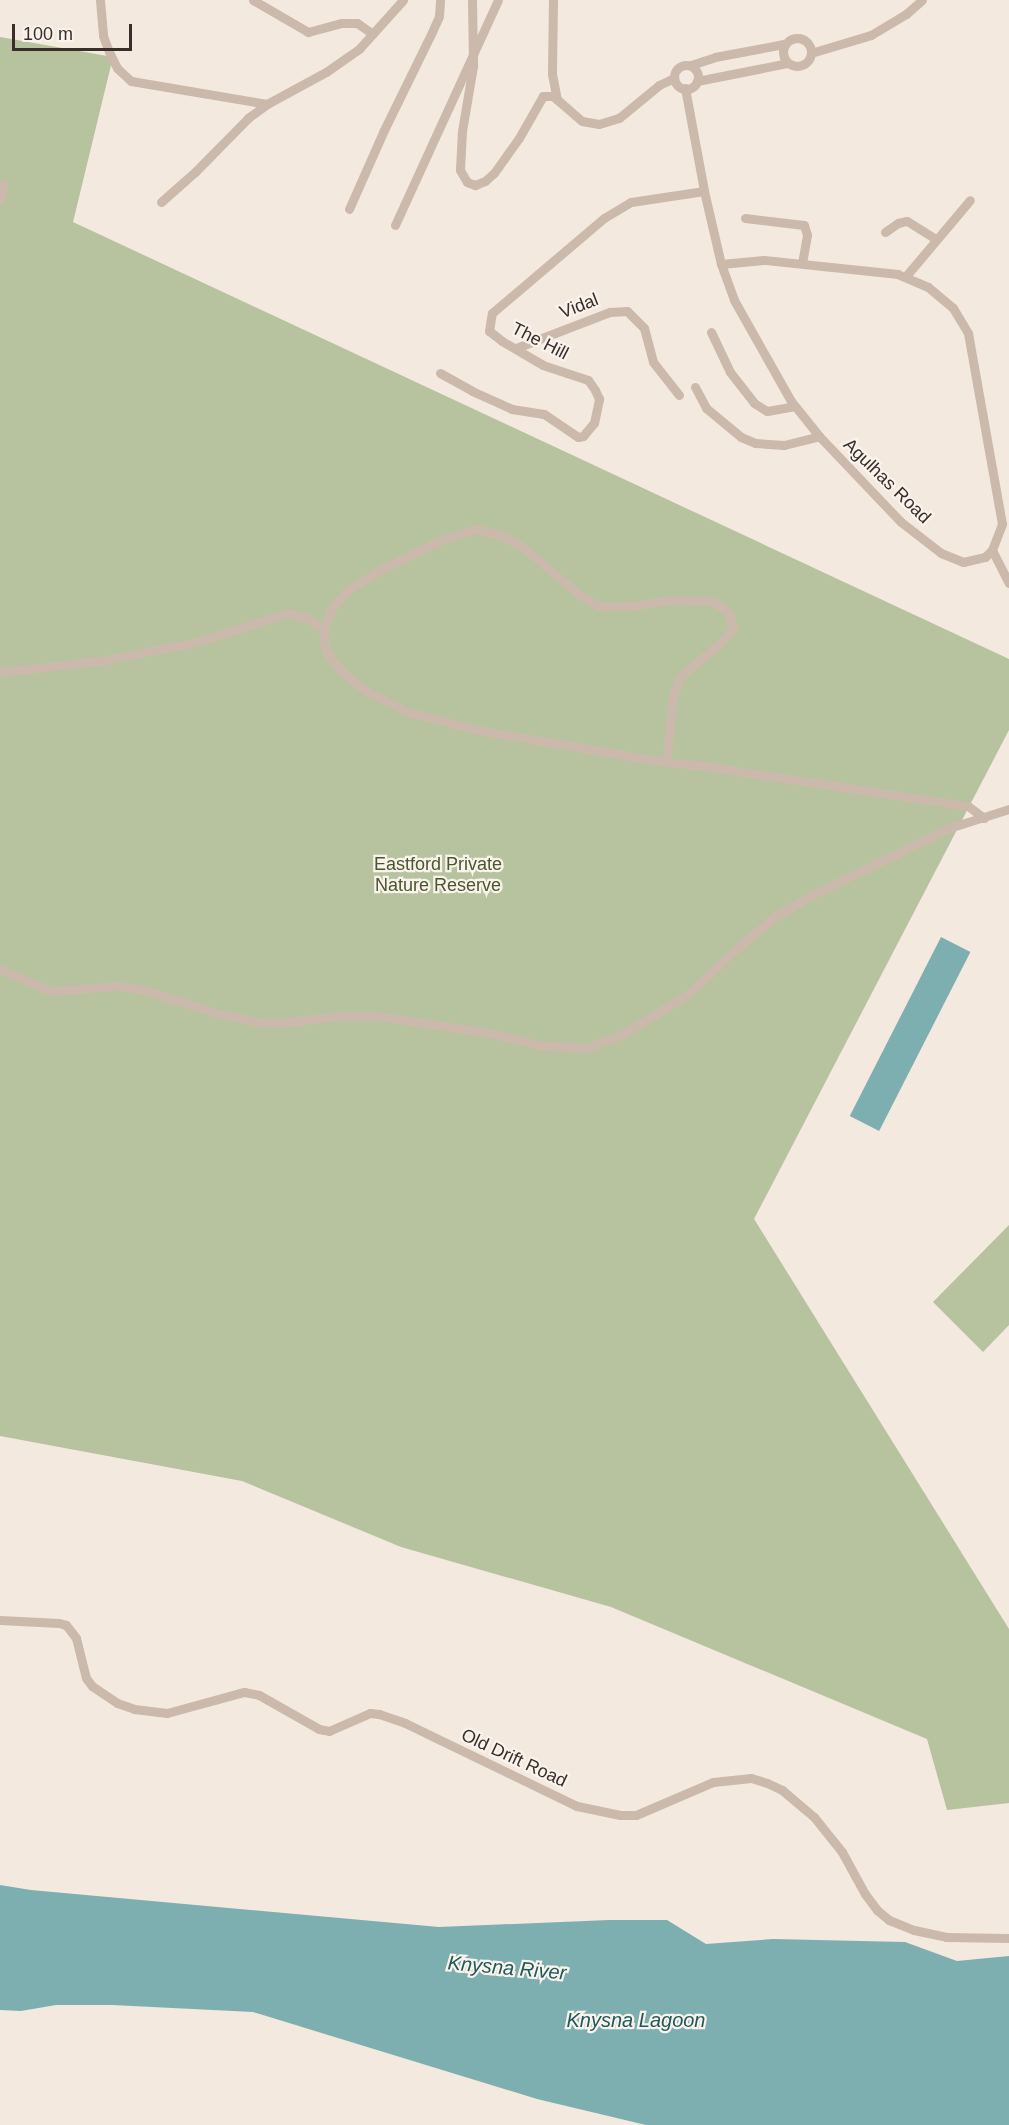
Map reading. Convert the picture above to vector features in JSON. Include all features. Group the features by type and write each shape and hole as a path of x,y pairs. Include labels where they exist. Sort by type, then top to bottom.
{"street":[{"path":"100,0 103,36 117,68 131,81 267,104"},
{"path":"254,0 308,32 342,23 357,23 373,34"},
{"path":"161,202 195,172 248,118 267,104 326,72 359,49 403,0"},
{"path":"350,209 384,130 439,16 440,0"},
{"path":"472,0 473,51 460,170 467,183 475,185 485,181 494,173 519,138 543,96 547,94 558,100 574,117 599,124 619,118 659,85 674,78 679,67 715,57 784,44 788,40 799,38 808,43 811,53"},
{"path":"395,225 498,0"},
{"path":"553,0 552,74 558,100"},
{"path":"674,78 676,84 685,88 692,87 697,81 788,63 802,65 811,53 872,35 906,14 922,0"},
{"path":"784,44 783,58 788,63"},
{"path":"691,65 696,70 697,81"},
{"name":"Agulhas Road","path":"685,88 704,191 721,264 734,300 795,406 819,436 901,522 941,553 963,562 975,561 992,550"},
{"path":"0,200 4,183"},
{"name":"The Hill","path":"440,373 472,392 512,409 544,414 578,437 583,436 594,423 599,399 588,380 543,365 489,331 492,313 604,219 631,202 704,191"},
{"path":"906,276 970,200"},
{"path":"745,219 804,225 807,235 802,263"},
{"path":"885,232 898,223 907,221 936,239"},
{"path":"721,264 764,260 906,276 940,295 953,308 968,333 997,486 1002,524 992,550 1009,583"},
{"name":"Vidal","path":"516,348 610,312 627,311 644,328 653,362 679,395"},
{"path":"711,332 730,372 754,403 767,411 795,406"},
{"path":"695,387 714,414 741,437 754,443 784,444 819,436"},
{"path":"997,486 1009,488"},
{"path":"666,762 673,696 680,677 700,662 733,628 729,613 712,601 670,600 598,606 580,595 520,544 497,534 476,529 439,541 382,569 348,590 333,607 323,630 325,649 334,663 366,691 408,712 477,730 666,762 704,765 968,806 984,818"},
{"path":"0,672 105,660 197,642 288,613 309,619 323,630"},
{"path":"0,969 51,991 117,986 259,1022 279,1023 339,1016 377,1016 484,1032 540,1045 586,1048 621,1035 687,994 776,916 812,895 949,828 1009,809"},
{"name":"Old Drift Road","path":"0,1620 66,1625 76,1638 86,1677 92,1686 117,1703 134,1709 166,1713 244,1692 259,1695 319,1729 329,1731 370,1713 379,1714 405,1722 577,1806 620,1815 636,1815 713,1782 751,1779 766,1783 782,1790 814,1817 842,1852 865,1894 877,1910 890,1920 914,1930 946,1937 1009,1938"}],"green space":[{"name":"Eastford Private Nature Reserve","path":"0,37 113,57 73,222 1009,659 1009,730 754,1219 1009,1629 1009,1803 947,1810 927,1739 611,1607 401,1547 242,1481 0,1436"},
{"path":"1009,1225 1009,1325 983,1352 933,1302"}],"water":[{"path":"941,937 970,952 879,1131 850,1116"},
{"name":"Knysna Lagoon","path":"0,1885 31,1890 439,1927 667,1920 706,1944 773,1939 905,1942 957,1961 1009,1956 1009,2125 646,2125 537,2099 253,2012 112,2005 56,2005 21,2011 0,2010"}],"water label":[{"name":"Knysna River","path":"507,1968"}]}
